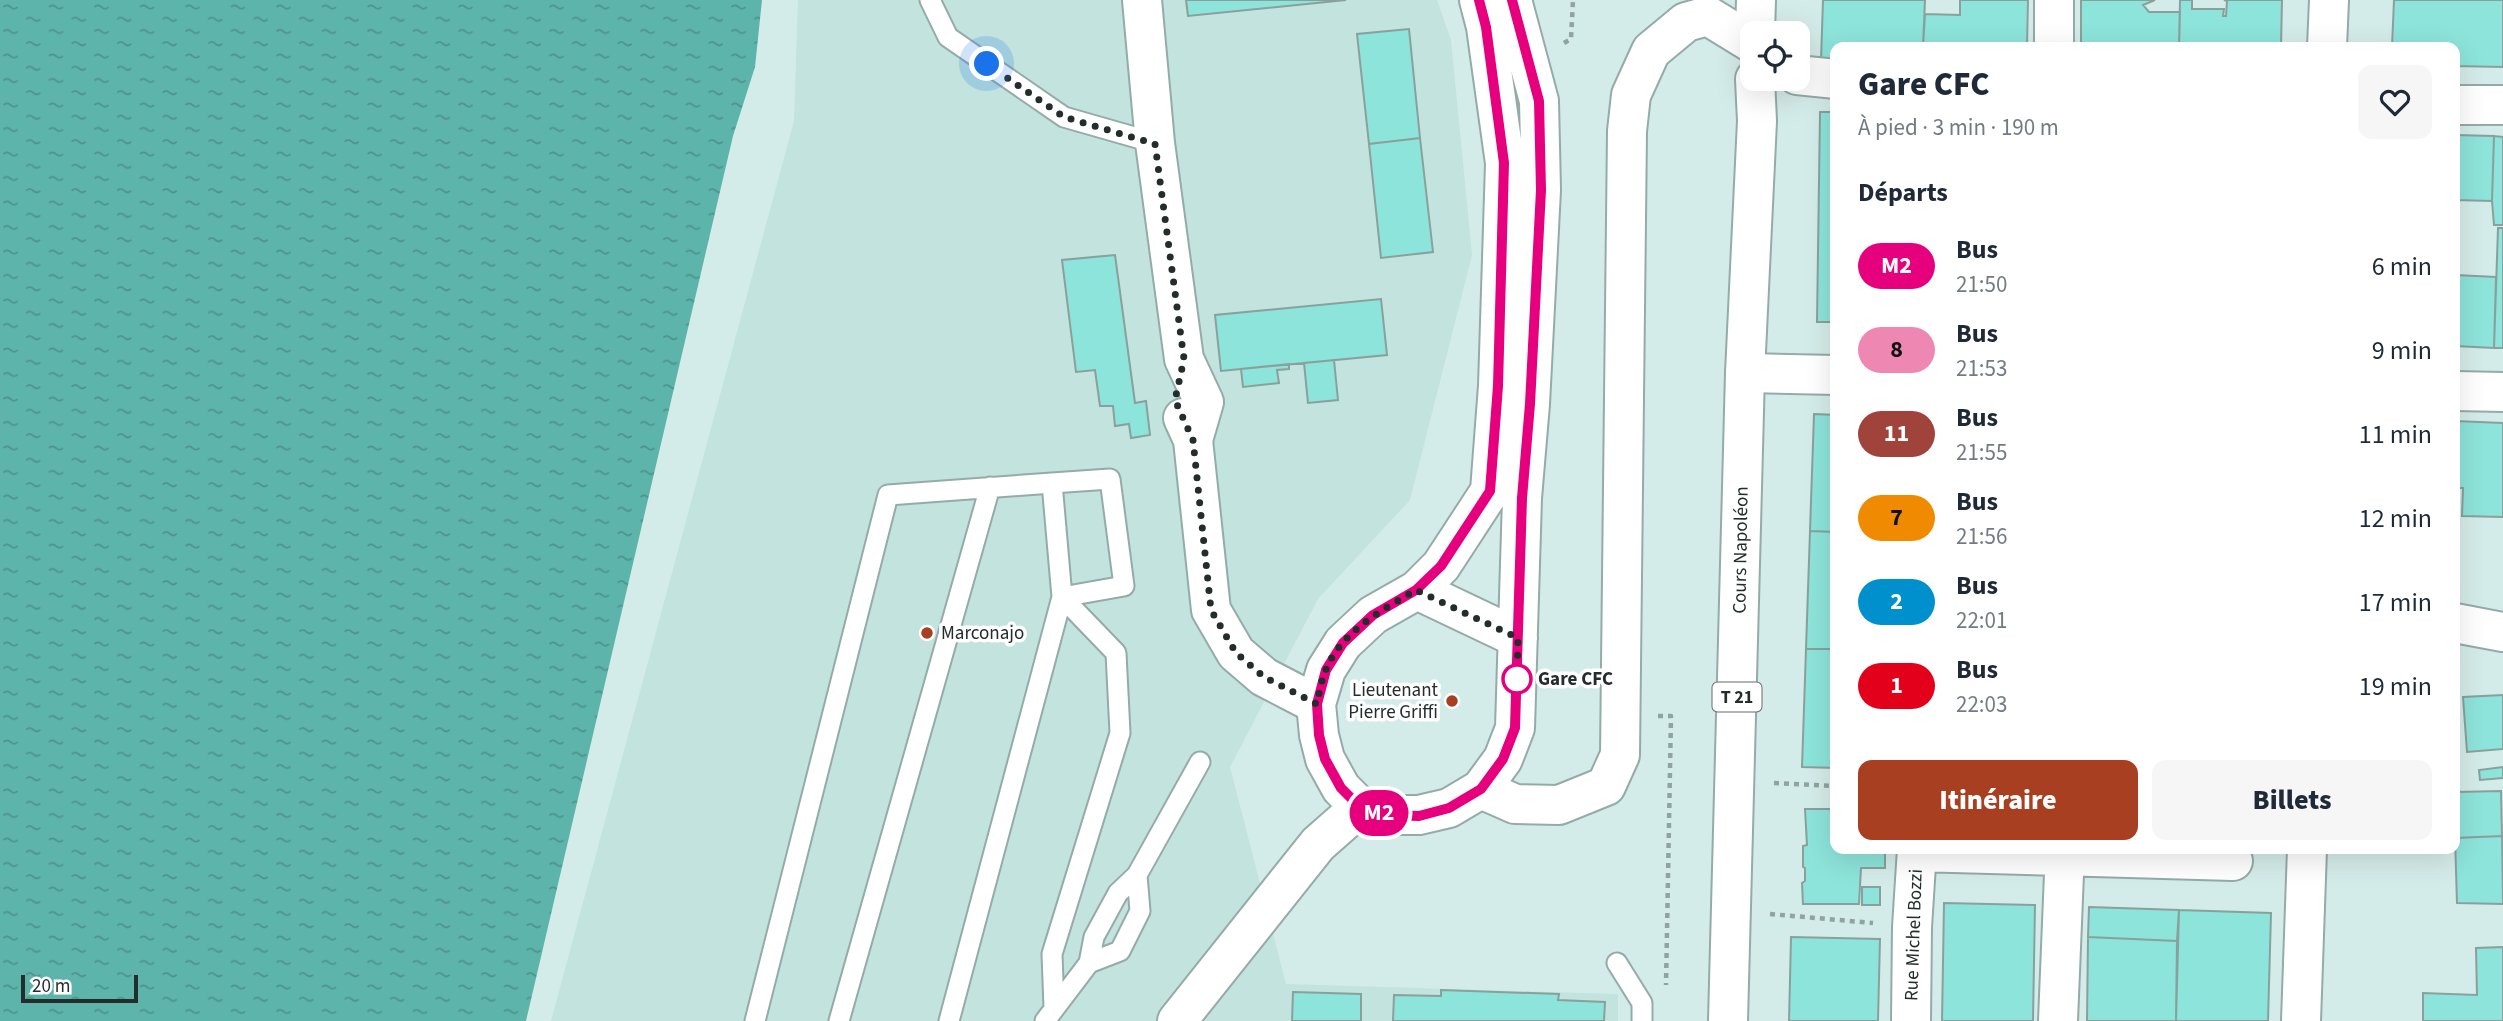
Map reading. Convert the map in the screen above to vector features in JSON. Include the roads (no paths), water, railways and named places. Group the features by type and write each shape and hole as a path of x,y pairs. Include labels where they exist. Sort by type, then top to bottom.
{"main road":[{"path":"1142,0 1155,144 1184,359 1204,402 1193,440 1211,610 1236,653 1264,677 1317,704"},
{"path":"1479,0 1486,27 1504,163 1498,386 1490,491 1441,566 1416,590 1373,615 1343,643 1326,670 1317,704 1319,735 1325,759 1341,788 1360,807 1387,815 1419,816 1449,808 1481,789 1503,759 1515,728 1522,498 1530,404 1541,190 1539,101 1512,0"},
{"path":"1755,21 1756,0"},
{"path":"2054,0 2054,42"},
{"path":"2327,42 2329,0"},
{"path":"1481,789 1515,804 1559,805 1605,786 1620,755 1626,158 1631,95 1651,51 1686,22 1708,16 1740,36"},
{"path":"1810,76 1830,78"},
{"name":"Cours Napoléon","path":"1728,1021 1745,373 1757,121 1756,91"},
{"path":"2460,105 2503,105"},
{"path":"1745,373 1830,375"},
{"path":"2460,391 2503,392"},
{"path":"1416,590 1518,638"},
{"path":"2460,624 2503,632"},
{"path":"1177,1021 1318,844 1360,807"},
{"name":"Rue Michel Bozzi","path":"1911,1021 1912,927 1917,854"},
{"path":"2058,1021 2065,854"},
{"path":"2086,854 2233,861"},
{"path":"2301,1021 2307,854"}],"lane":[{"path":"930,0 948,37 1064,117 1155,144"},
{"path":"948,0 948,37"},
{"path":"755,1021 888,495 1110,479 1124,586 1062,597"},
{"path":"949,1021 1062,597 1052,483"},
{"path":"839,1021 990,487"},
{"path":"1049,1015 1052,954 1121,733 1116,653 1062,597"},
{"path":"1049,1015 1089,963 1094,937 1118,893 1137,875 1200,762"},
{"path":"1089,963 1120,951 1140,911 1137,875"},
{"path":"1617,963 1642,1003 1642,1021"}],"water":[{"path":"0,0 762,0 755,67 733,136 526,1021 0,1021"}],"place":[{"name":"Marconajo","path":"927,633"},
{"name":"Gare CFC","path":"1517,679"},
{"name":"Lieutenant Pierre Griffi","path":"1452,701"}]}
